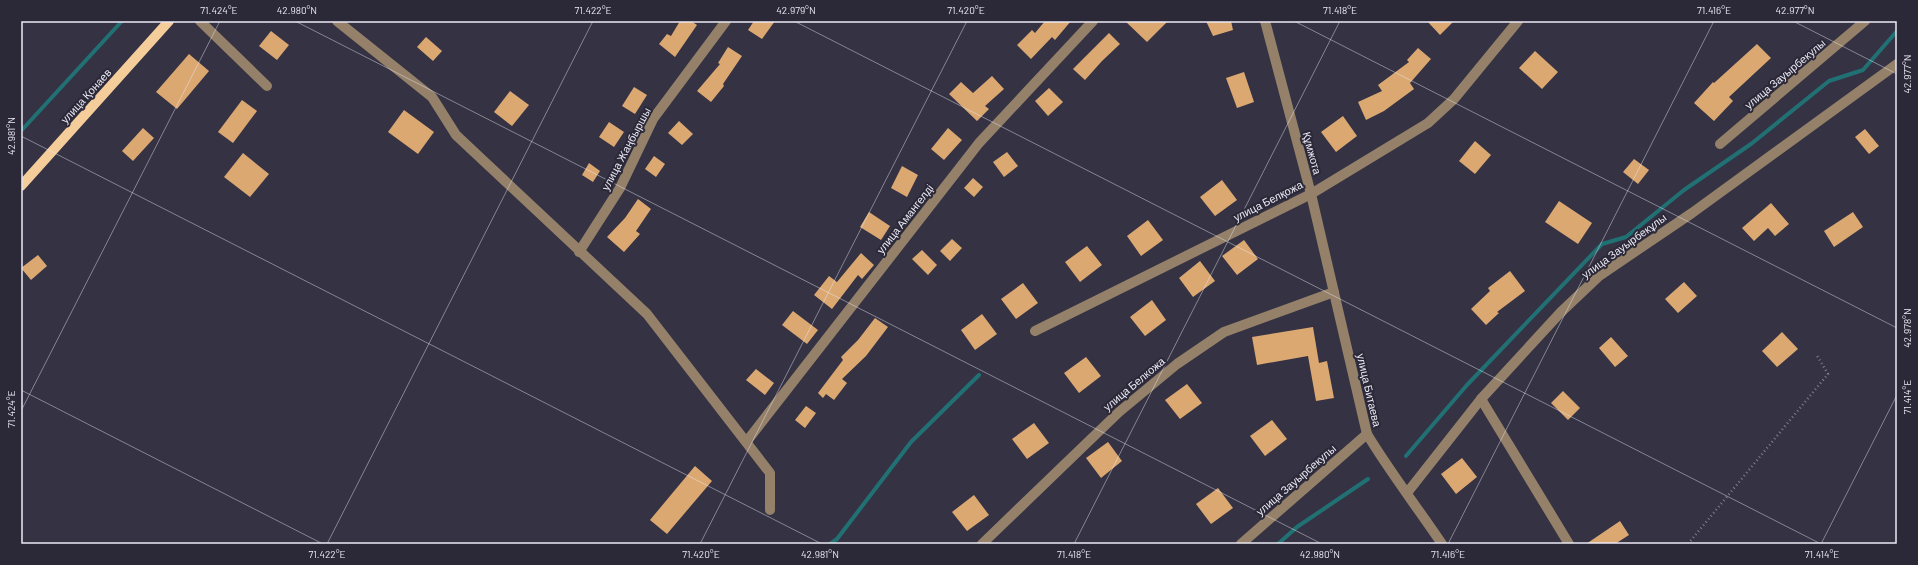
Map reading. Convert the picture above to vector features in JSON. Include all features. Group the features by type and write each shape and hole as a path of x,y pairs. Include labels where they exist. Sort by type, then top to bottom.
{"main road":[{"name":"улица Қонаев","path":"21,186 169,21"}],"street":[{"path":"200,21 267,86"},
{"path":"337,21 432,97 456,135 579,252 647,314 747,441 770,473 770,510"},
{"name":"улица Жаңбыршы","path":"579,252 620,188 653,119 726,21"},
{"name":"улица Амангелді","path":"747,441 979,143 1093,21"},
{"name":"Құмжота","path":"1265,21 1311,194 1334,292"},
{"name":"улица Белқожа","path":"1035,331 1311,194 1428,123 1454,100 1518,21"},
{"name":"улица Зауырбекулы","path":"1720,144 1865,21"},
{"name":"улица Зауырбекұлы","path":"1407,493 1480,399 1561,312 1599,276 1692,213 1897,64"},
{"name":"улица Битаева","path":"1334,292 1367,434 1386,467 1407,493 1442,544"},
{"name":"улица Белкожа","path":"982,544 1119,412 1177,364 1224,332 1334,292"},
{"path":"1480,399 1569,544"},
{"name":"улица Зауырбекулы","path":"1241,544 1367,434"}],"path":[{"path":"1688,544 1828,374 1816,354"}],"building":[{"path":"680,21 691,21 697,25 675,57 659,44 667,34 671,36"},
{"path":"754,21 775,21 762,39 748,30"},
{"path":"1045,21 1071,21 1055,40 1052,37 1031,59 1017,45 1032,30 1035,33"},
{"path":"1125,21 1168,21 1147,42"},
{"path":"1206,21 1231,21 1233,30 1213,36"},
{"path":"1427,21 1454,21 1440,35"},
{"path":"271,31 289,45 277,60 259,46"},
{"path":"1109,33 1120,44 1085,80 1073,69"},
{"path":"426,37 442,51 433,61 417,47"},
{"path":"1757,44 1771,58 1729,97 1733,101 1714,121 1694,103 1713,82 1714,83"},
{"path":"728,47 742,56 723,84 724,86 711,102 697,91 720,64 718,63"},
{"path":"1418,48 1431,59 1410,83 1414,89 1384,111 1366,120 1358,102 1382,91 1378,85 1409,62 1407,60"},
{"path":"1535,51 1558,72 1542,89 1519,68"},
{"path":"189,54 209,71 177,109 156,92"},
{"path":"1244,72 1254,102 1237,108 1226,78"},
{"path":"992,76 1004,89 985,106 989,109 977,121 949,94 961,82 973,93"},
{"path":"634,87 647,95 635,114 622,106"},
{"path":"1049,88 1063,102 1048,116 1035,101"},
{"path":"510,91 529,105 512,126 494,112"},
{"path":"242,100 257,111 233,143 218,132"},
{"path":"404,110 434,132 418,154 388,132"},
{"path":"1343,116 1357,136 1336,152 1321,132"},
{"path":"679,121 693,134 682,145 668,133"},
{"path":"609,122 624,132 614,147 599,137"},
{"path":"143,128 154,138 133,161 122,151"},
{"path":"948,128 962,140 944,160 931,149"},
{"path":"1865,129 1879,146 1869,154 1855,137"},
{"path":"1475,141 1491,155 1475,174 1459,161"},
{"path":"1007,152 1018,166 1004,177 993,162"},
{"path":"243,153 269,174 250,197 224,177"},
{"path":"654,156 665,164 656,177 645,169"},
{"path":"1634,159 1649,170 1638,184 1623,172"},
{"path":"589,163 600,171 593,182 582,175"},
{"path":"902,166 918,175 907,197 891,188"},
{"path":"973,178 983,187 974,197 964,188"},
{"path":"1222,180 1237,200 1215,216 1200,197"},
{"path":"638,199 651,209 636,231 640,234 624,252 607,237 625,218"},
{"path":"1559,201 1592,223 1578,244 1545,222"},
{"path":"1771,203 1789,224 1775,236 1768,228 1754,241 1742,228"},
{"path":"869,212 890,226 881,240 860,227"},
{"path":"1853,212 1863,227 1834,247 1824,231"},
{"path":"1148,220 1163,240 1141,256 1127,236"},
{"path":"952,239 962,248 950,261 940,251"},
{"path":"1244,240 1258,259 1237,275 1222,256"},
{"path":"1087,246 1102,265 1080,282 1065,262"},
{"path":"922,250 937,265 928,275 912,259"},
{"path":"861,253 874,265 862,279 858,275 832,309 814,295 829,276 837,282"},
{"path":"38,255 47,266 31,280 21,268"},
{"path":"1200,261 1215,281 1193,297 1179,278"},
{"path":"1510,271 1525,291 1497,312 1499,313 1486,325 1471,309 1490,291 1488,288"},
{"path":"1684,282 1697,296 1678,313 1665,299"},
{"path":"1023,283 1038,303 1016,319 1001,299"},
{"path":"1152,300 1166,320 1145,336 1130,317"},
{"path":"793,311 818,330 807,344 782,325"},
{"path":"982,314 997,334 975,350 961,330"},
{"path":"875,318 888,327 866,356 842,379 847,383 834,400 826,394 823,398 818,393 843,360 841,357 858,340"},
{"path":"1313,327 1319,363 1327,361 1334,398 1316,401 1308,356 1257,365 1252,337"},
{"path":"1782,332 1798,349 1777,367 1762,351"},
{"path":"1611,337 1628,356 1615,367 1599,348"},
{"path":"1086,357 1101,376 1079,393 1064,373"},
{"path":"756,369 774,383 765,395 746,380"},
{"path":"1187,384 1202,403 1180,419 1165,400"},
{"path":"1563,391 1580,408 1568,420 1551,403"},
{"path":"806,406 816,413 805,428 795,420"},
{"path":"1272,420 1287,439 1265,456 1250,436"},
{"path":"1034,423 1049,443 1027,459 1012,439"},
{"path":"1108,442 1122,461 1101,478 1086,458"},
{"path":"1462,458 1477,477 1456,494 1441,474"},
{"path":"695,466 712,481 667,534 650,520"},
{"path":"1218,488 1233,508 1211,524 1196,504"},
{"path":"974,495 989,515 967,531 952,512"},
{"path":"1620,521 1629,535 1615,544 1586,544"}],"waterway":[{"path":"21,131 122,21"},
{"path":"1406,456 1467,385 1602,244 1626,237 1684,190 1751,144 1829,81 1863,70 1897,31"},
{"path":"830,544 837,539 911,442 979,375"},
{"path":"1278,544 1297,527 1368,479"}]}
